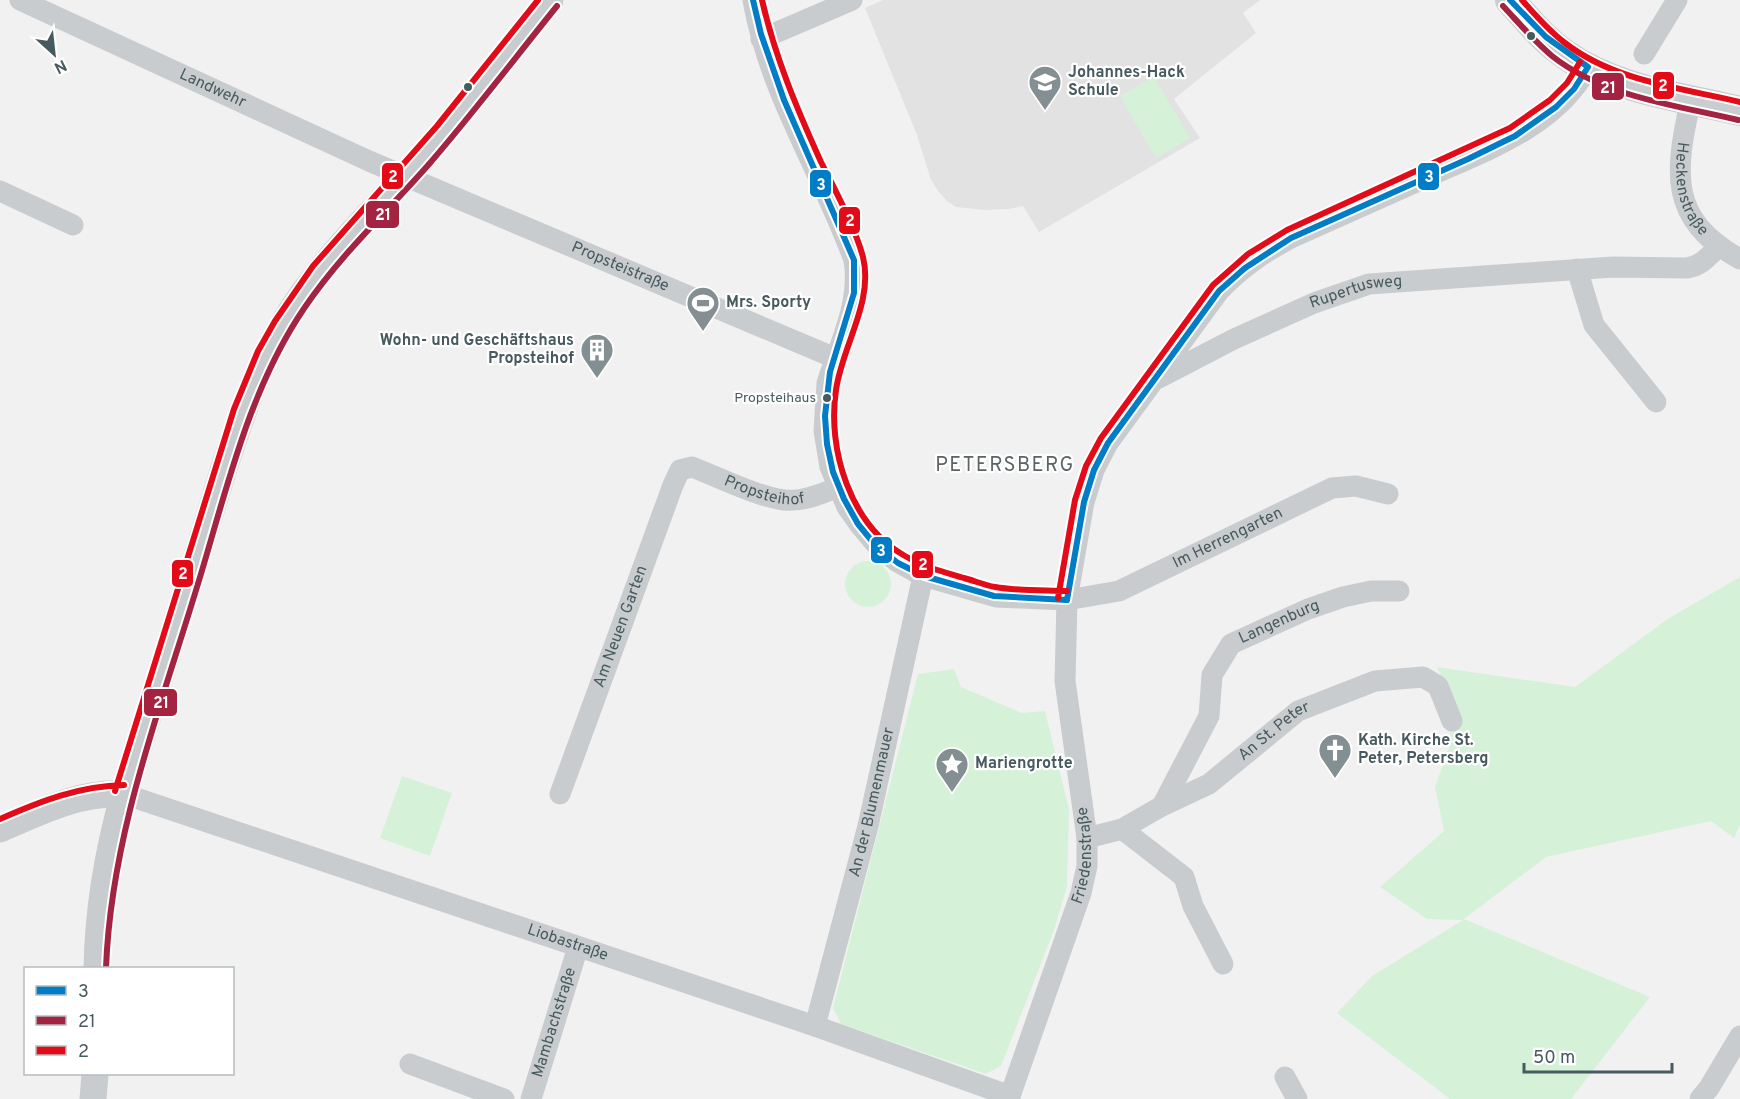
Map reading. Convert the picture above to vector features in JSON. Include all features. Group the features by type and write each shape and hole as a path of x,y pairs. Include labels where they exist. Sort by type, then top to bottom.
{"main road":[{"path":"1510,0 1527,20 1566,55 1588,67 1630,85 1740,111"}],"street":[{"name":"Landwehr","path":"20,0 405,176"},
{"path":"97,967 106,872 124,794 228,454 266,356 287,318 320,271 444,132 549,0"},
{"name":"Im Herrengarten","path":"753,0 761,39 789,115 854,260 857,276 855,294 828,383 824,422 826,449 838,487 853,516 874,542 896,561 923,576 996,597 1067,600 1119,591 1332,488 1356,486 1388,494"},
{"path":"761,39 852,0"},
{"path":"1644,54 1677,0"},
{"name":"Friedenstraße","path":"1010,1098 1081,893 1087,866 1087,838 1065,681 1067,600 1084,502 1094,470 1107,443 1219,291 1262,253 1524,131 1559,105 1583,77 1588,67"},
{"name":"Heckenstraße","path":"1691,99 1681,148 1679,171 1682,196 1688,213 1700,230 1718,247 1740,259"},
{"name":"Propsteistraße","path":"405,176 679,294 836,358"},
{"path":"0,191 73,225"},
{"name":"Rupertusweg","path":"1153,381 1233,339 1314,303 1369,284 1613,267 1687,268 1696,267 1718,247"},
{"path":"1577,269 1594,325 1656,402"},
{"name":"Propsteihof","path":"692,467 767,496 785,500 821,494 838,487"},
{"name":"Am Neuen Garten","path":"560,794 673,485 680,470 692,467"},
{"name":"An der Blumenmauer","path":"815,1026 868,826 923,576"},
{"name":"Langenburg","path":"1162,806 1209,716 1212,675 1231,644 1308,609 1343,597 1371,591 1399,591"},
{"name":"An St. Peter","path":"1087,838 1122,829 1162,806 1209,784 1298,711 1375,681 1423,677 1438,686 1452,721"},
{"path":"0,829 59,804 86,796 124,794"},
{"name":"Liobastraße","path":"124,794 815,1026 1010,1098"},
{"path":"1122,829 1184,878 1193,906 1223,964"},
{"name":"Mambachstraße","path":"531,1099 578,947"},
{"path":"1700,1099 1740,1036"},
{"path":"410,1064 504,1099"},
{"path":"93,1099 95,1075"},
{"path":"1284,1077 1297,1099"}],"shaded area":[{"name":"Johannes-Hack Schule","path":"883,0 1260,0 1243,13 1256,33 1174,99 1200,138 1039,232 1023,206 984,210 956,207 938,191 931,180 917,135 865,8"}],"green space":[{"path":"1154,77 1190,138 1156,158 1120,96"},
{"path":"868,561 884,568 891,584 884,600 868,607 852,600 845,584 852,568"},
{"path":"1740,577 1740,825 1734,838 1711,821 1546,857 1464,919 1650,997 1571,1099 1450,1099 1337,1013 1372,976 1463,920 1427,919 1380,887 1444,831 1435,787 1450,745 1450,698 1437,667 1575,687 1669,618"},
{"path":"954,669 961,687 1022,713 1045,711 1069,809 1067,887 1054,930 1001,1066 986,1074 841,1024 833,1008 918,674"},
{"path":"402,776 452,793 430,856 380,838"}],"transit line":[{"name":"2","path":"115,791 234,409 258,351 275,321 313,266 437,126 538,0"},
{"name":"3","path":"753,0 761,34 784,100 854,260 854,293 830,372 825,416 827,444 833,472 844,499 858,524 876,546 898,563 924,576 994,596 1067,600"},
{"name":"2","path":"762,0 773,42 795,102 850,221 863,257 864,291 839,373 834,413 839,460 846,484 870,525 886,542 919,563 995,587 1067,591"},
{"name":"3","path":"1510,0 1546,37 1588,67"},
{"name":"2","path":"1522,0 1559,38 1584,56 1605,66 1649,82 1740,102"},
{"name":"21","path":"106,967 117,870 139,775 240,443 268,373 285,339 319,288 349,251 446,144 557,6"},
{"name":"21","path":"1503,6 1552,56 1572,70 1594,81 1641,98 1738,120"},
{"name":"2","path":"1058,598 1075,500 1086,466 1101,438 1213,285 1248,254 1287,230 1510,128 1550,100 1567,83 1580,62"},
{"name":"3","path":"1067,600 1084,502 1094,470 1108,443 1219,291 1245,268 1291,238 1515,136 1556,107 1574,89 1588,67"},
{"name":"2","path":"0,819 30,806 76,791 124,785"}],"place":[{"name":"Johannes-Hack Schule","path":"1045,111"},
{"name":"Mrs. Sporty","path":"703,332"},
{"name":"Wohn- und Geschäftshaus Propsteihof","path":"597,379"},
{"name":"Propsteihaus","path":"827,398"},
{"name":"Kath. Kirche St. Peter, Petersberg","path":"1335,779"},
{"name":"Mariengrotte","path":"952,793"}],"district":[{"name":"PETERSBERG","path":"1005,466"}]}
